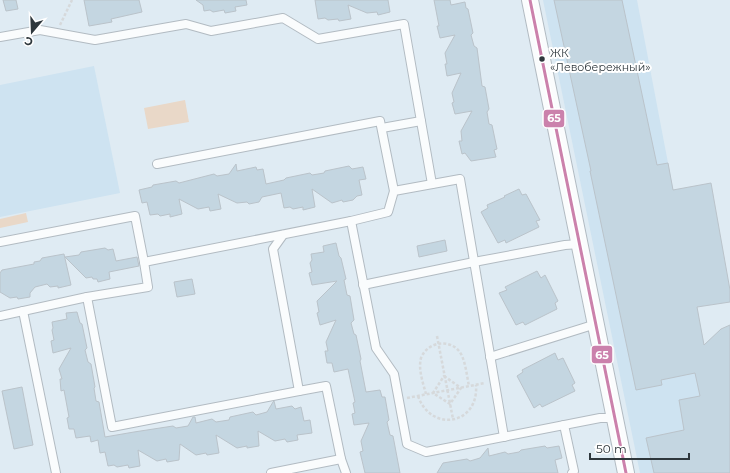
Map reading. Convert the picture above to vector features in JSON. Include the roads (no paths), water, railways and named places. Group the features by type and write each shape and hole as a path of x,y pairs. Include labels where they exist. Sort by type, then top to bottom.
{"street":[{"path":"530,0 626,473"}],"lane":[{"path":"0,37 40,30 95,40 186,24 211,31 283,18 318,39 404,24 432,184"},
{"path":"144,262 283,235 388,212 394,191 380,121 157,164"},
{"path":"382,128 421,121"},
{"path":"394,191 460,179 504,437"},
{"path":"0,242 135,216 148,287 88,297 0,316"},
{"path":"351,221 376,348 394,374 407,444 426,452 600,418 614,418"},
{"path":"283,235 273,249 300,391"},
{"path":"363,285 565,244 580,244"},
{"path":"88,297 112,427 326,386 341,459 346,473"},
{"path":"23,311 56,473"},
{"path":"490,357 596,324"},
{"path":"564,425 574,471 572,473"},
{"path":"271,473 341,459"}],"place":[{"name":"ЖК «Левобережный»","path":"542,59"}]}
